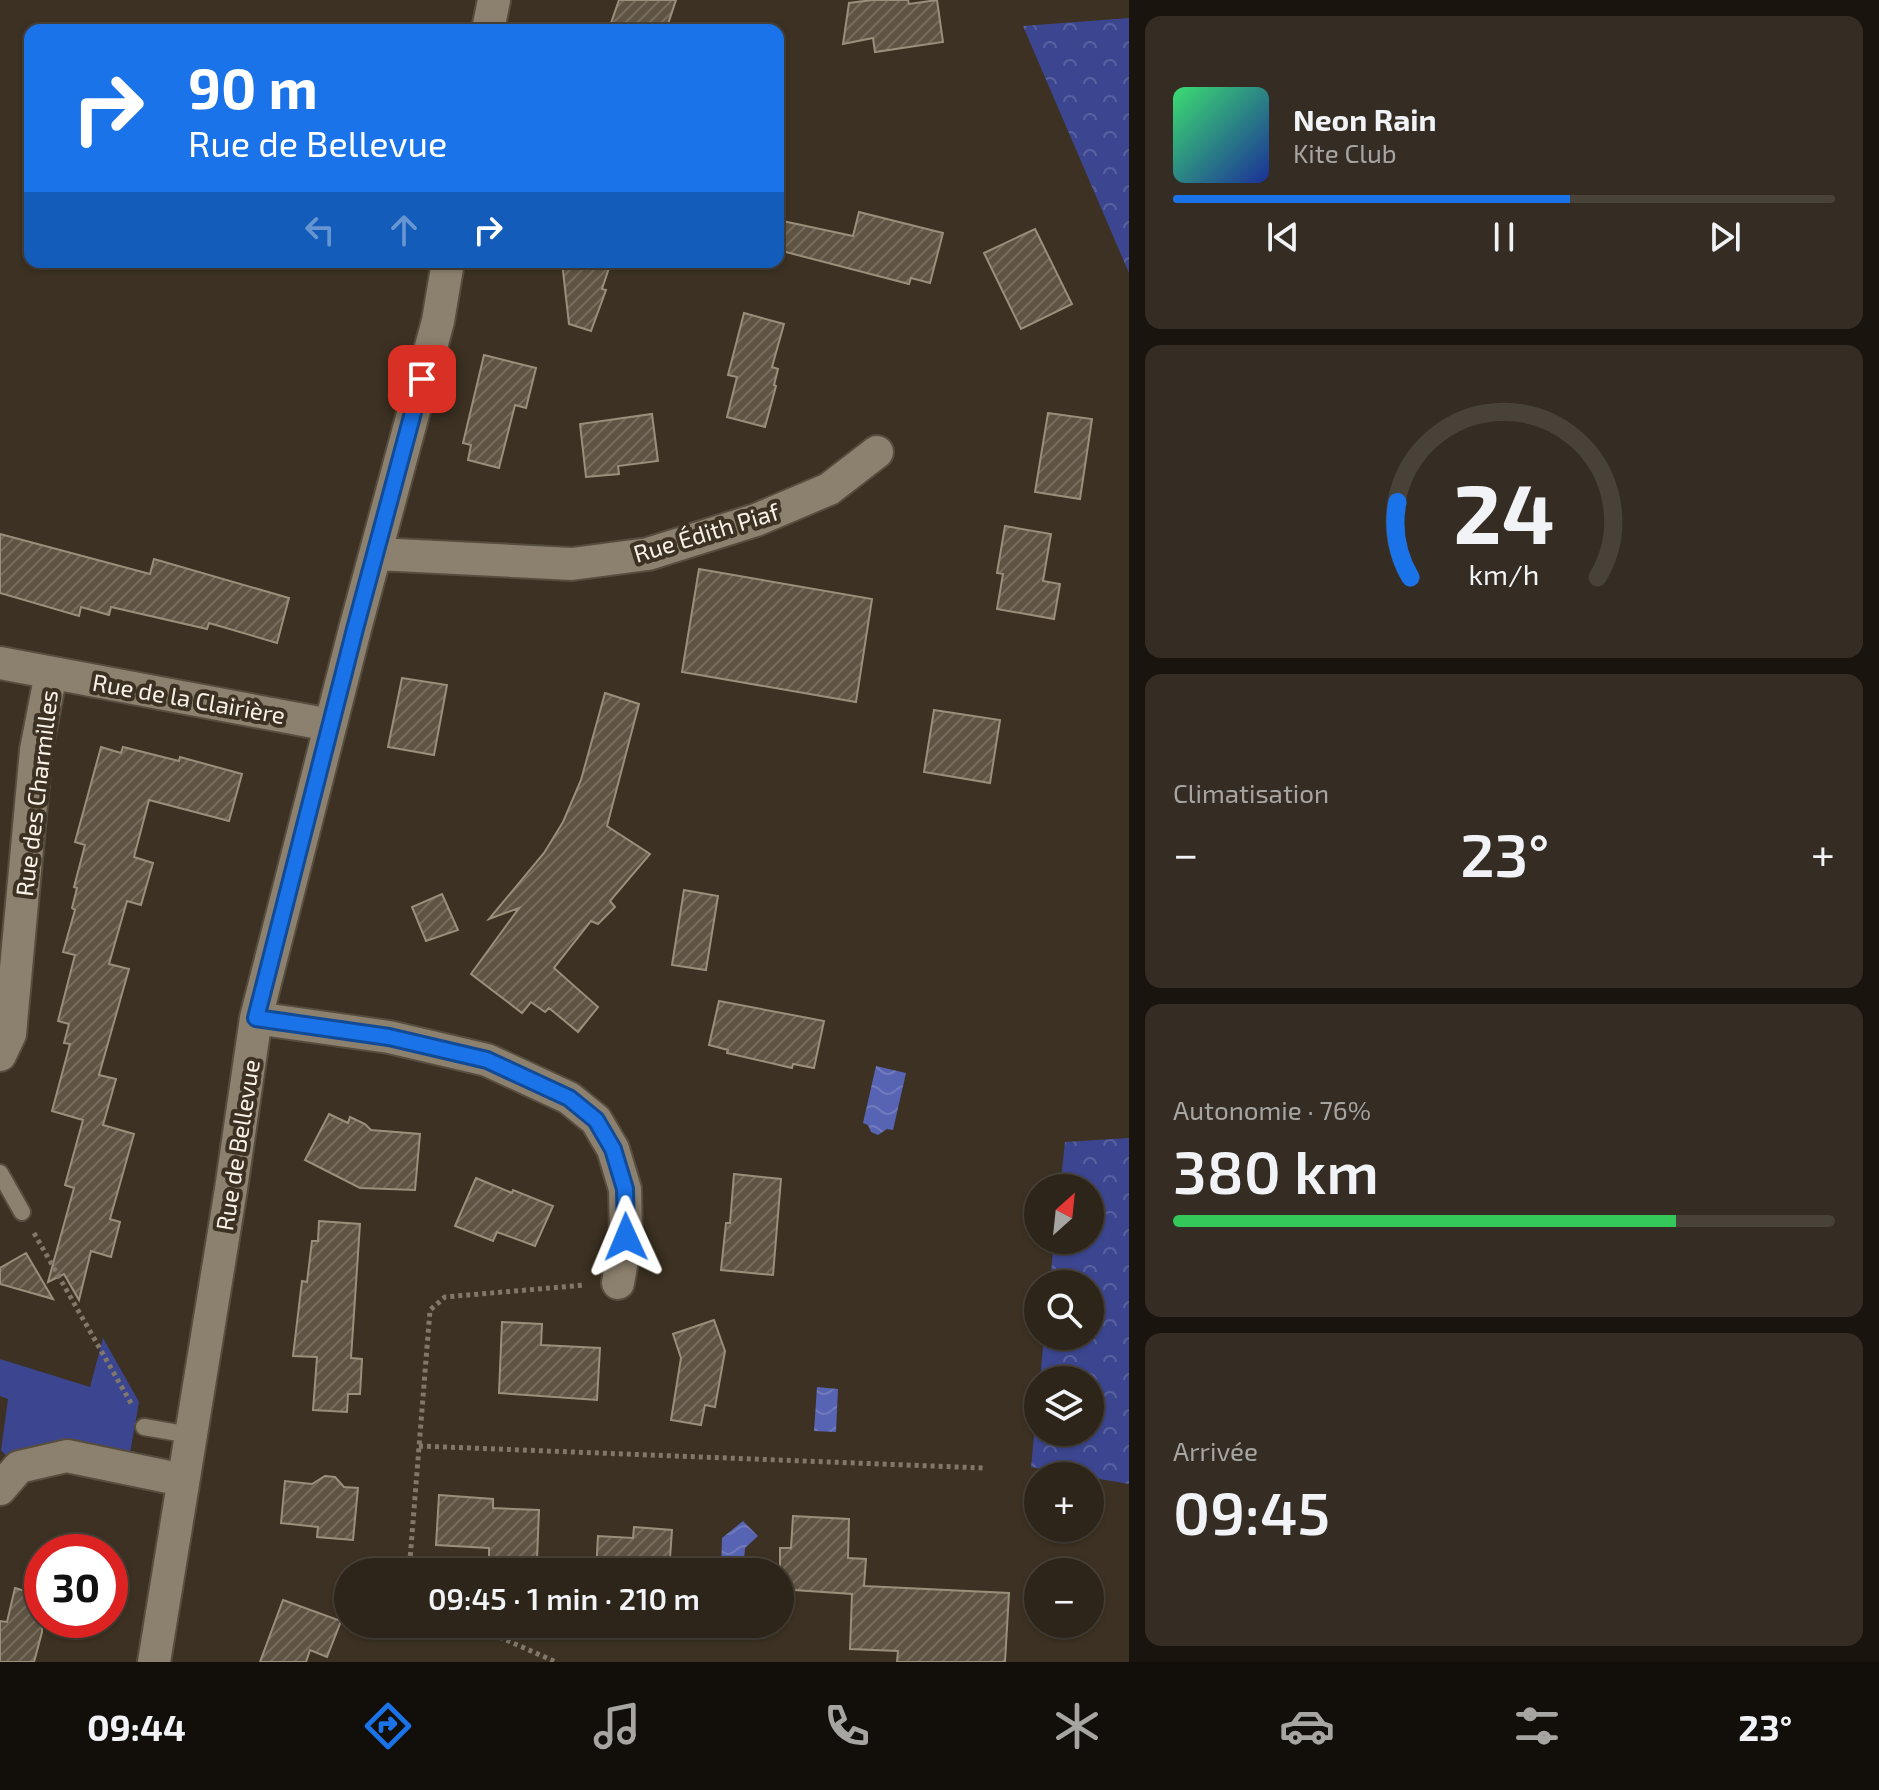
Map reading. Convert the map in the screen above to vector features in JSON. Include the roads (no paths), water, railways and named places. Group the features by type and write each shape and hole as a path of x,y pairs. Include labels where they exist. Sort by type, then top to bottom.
{"street":[{"path":"489,24 494,0"},
{"name":"Rue de Bellevue","path":"154,1662 256,1018 330,725 438,321 447,268"},
{"name":"Rue Édith Piaf","path":"377,554 572,564 648,554 756,520 829,489 877,452"},
{"name":"Rue de la Clairière","path":"0,663 330,725"},
{"name":"Rue des Charmilles","path":"0,1055 10,1034 36,750 51,673"},
{"path":"256,1018 389,1037 487,1060 569,1098 596,1120 613,1149 625,1189 626,1237 618,1283"},
{"path":"0,1489 19,1467 67,1456 183,1480"}],"lane":[{"path":"0,1173 22,1212"},
{"path":"144,1427 190,1435"}],"water":[{"path":"876,1066 906,1073 893,1130 887,1129 878,1135 863,1123"},
{"path":"817,1387 838,1389 836,1432 814,1431"},
{"path":"743,1521 758,1536 745,1548 744,1558 721,1558 722,1538"}]}
